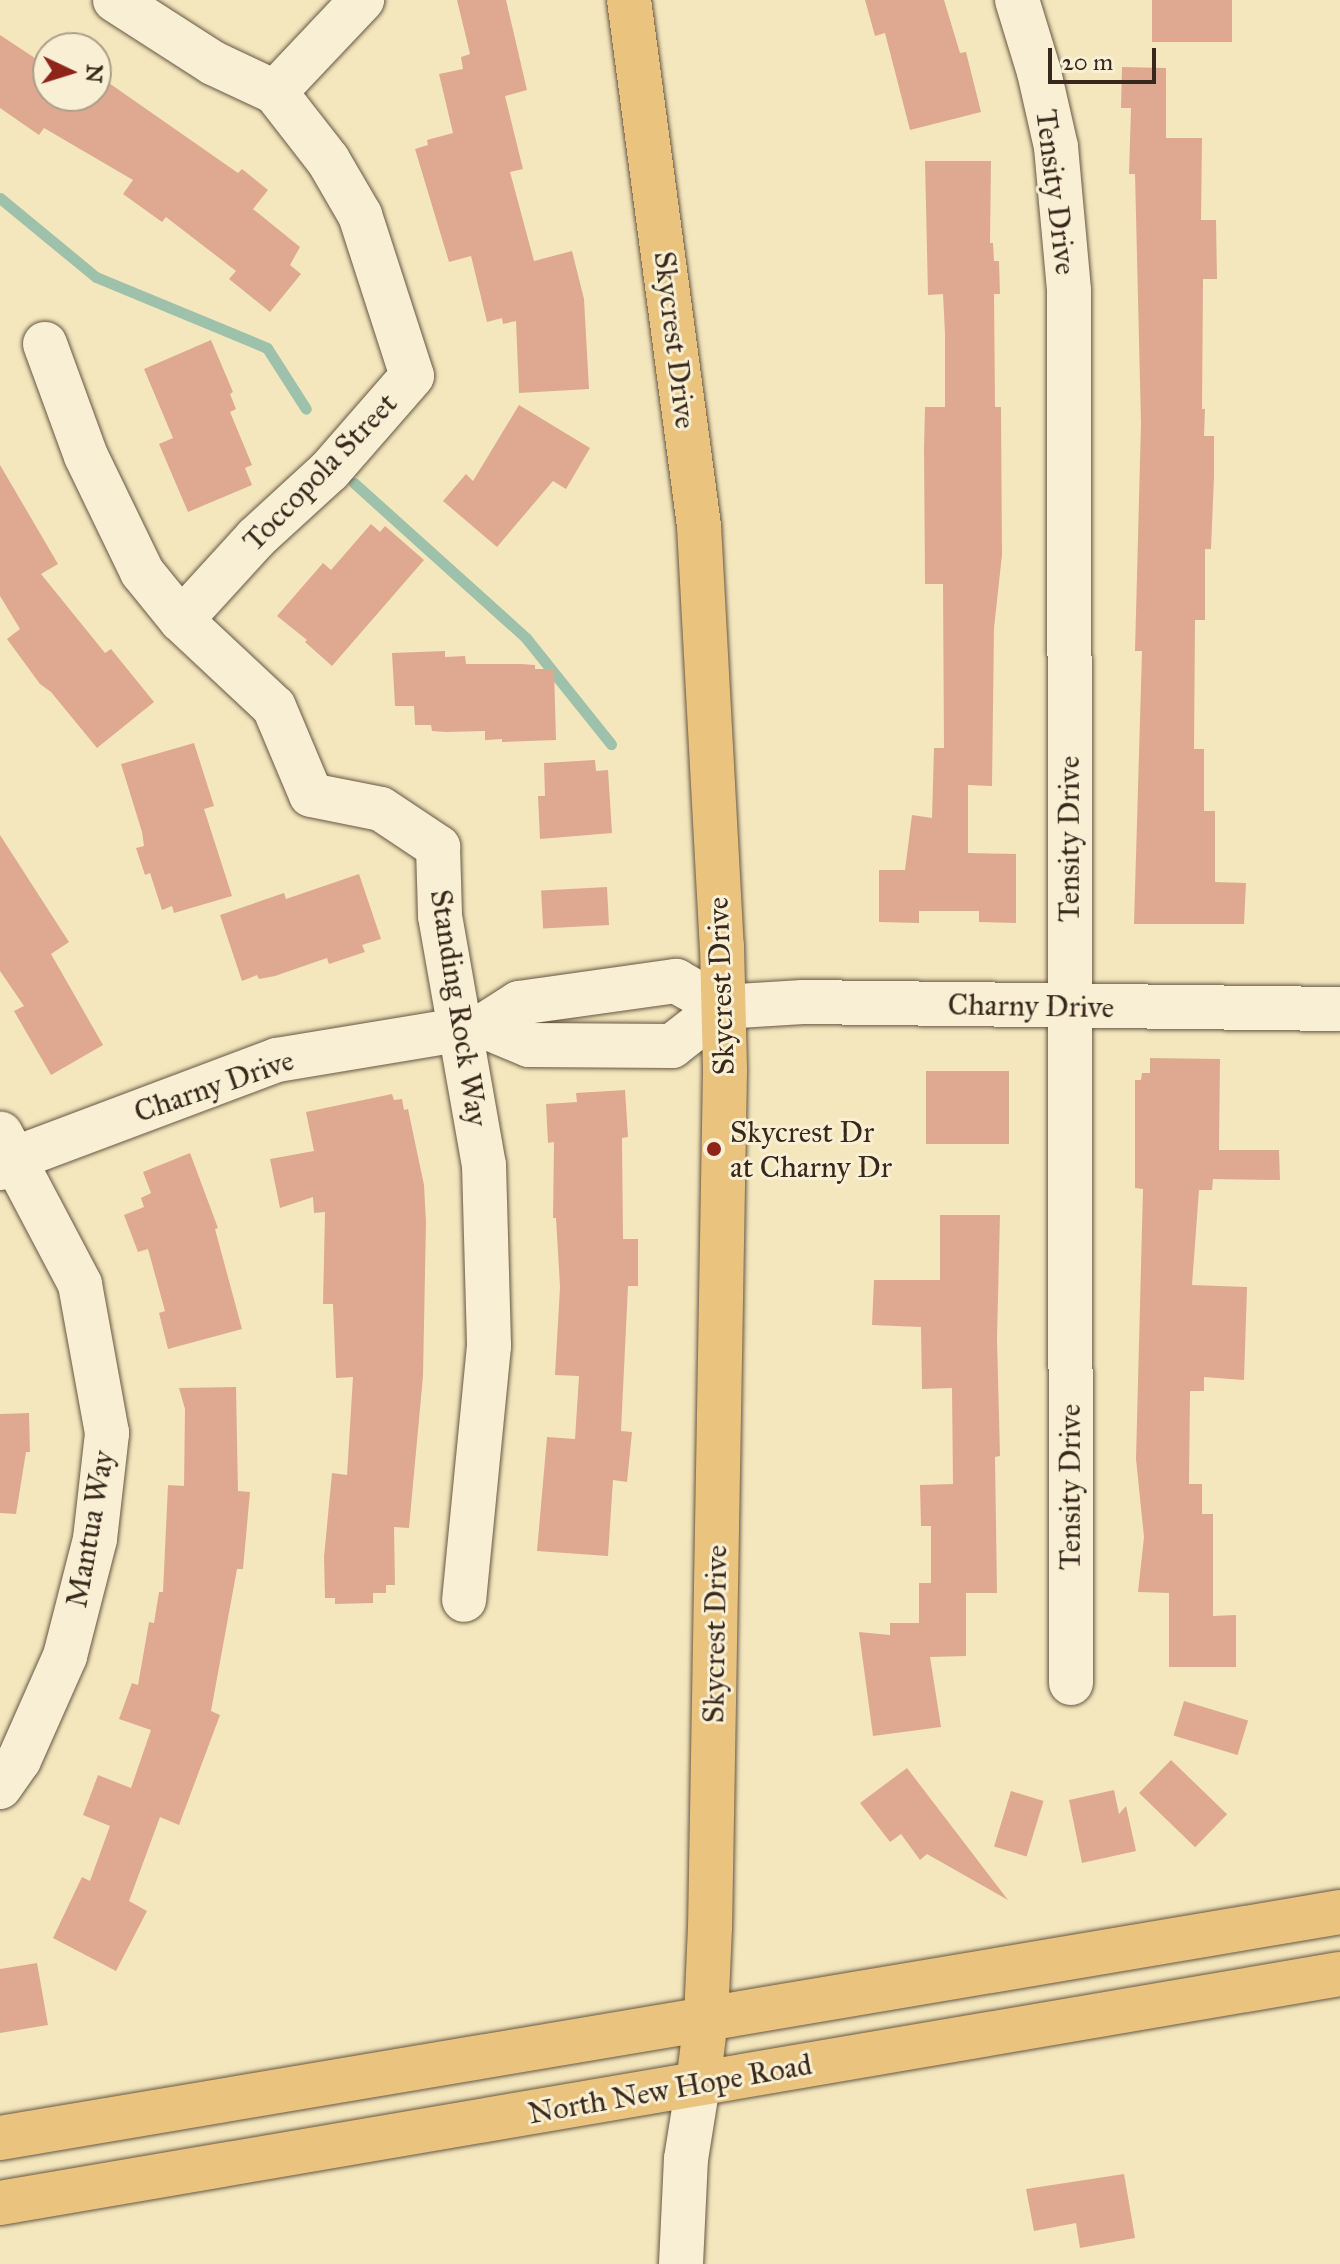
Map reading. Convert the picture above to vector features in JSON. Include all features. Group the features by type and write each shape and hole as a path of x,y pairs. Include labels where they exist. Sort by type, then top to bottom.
{"main road":[{"name":"Skycrest Drive","path":"629,0 699,526 722,946 725,1070 706,2019 698,2084"},
{"name":"North New Hope Road","path":"0,2138 1340,1912"},
{"name":"North New Hope Road","path":"0,2203 1340,1974"}],"street":[{"name":"Toccopola Street","path":"115,0 213,63 275,92 328,160 360,215 412,376 358,433 329,471 256,538 181,620"},
{"path":"275,92 362,0"},
{"name":"Tensity Drive","path":"1017,0 1056,147 1069,291 1071,1683"},
{"name":"Standing Rock Way","path":"45,344 86,456 142,572 181,620 274,707 311,795 381,809 438,847 440,916 471,1026 484,1165 489,1346 464,1600"},
{"name":"Charny Drive","path":"5,1153 277,1060 471,1026 519,1003 676,981 722,1007 803,1002 1340,1009"},
{"path":"471,1026 529,1045 672,1046 722,1007"},
{"name":"Mantua Way","path":"0,1787 19,1760 65,1656 95,1539 107,1433 80,1284 5,1153"},
{"name":"Skycrest Drive","path":"681,2264 686,2159 698,2084"}],"building":[{"path":"457,0 506,0 527,90 505,96 523,169 510,172 534,261 572,251 584,299 589,389 519,393 516,321 503,324 502,318 487,322 471,256 449,262 415,149 428,145 427,140 453,133 439,74 463,69 461,57 470,54"},
{"path":"865,0 944,0 960,53 966,52 981,112 910,130 885,33 875,36"},
{"path":"1152,0 1232,0 1232,42 1152,42"},
{"path":"0,35 32,56 32,112 112,112 112,85 238,173 242,169 268,190 253,209 300,247 290,265 301,274 270,312 229,279 236,271 166,217 162,222 123,194 133,180 44,128 39,135 0,108"},
{"path":"1122,67 1166,68 1166,138 1202,138 1201,220 1216,220 1217,279 1203,279 1202,409 1205,409 1204,436 1214,436 1214,477 1211,549 1205,549 1205,620 1195,620 1194,749 1204,749 1204,811 1215,811 1215,882 1246,883 1244,924 1134,924 1142,651 1135,651 1141,423 1135,174 1129,174 1131,108 1121,108"},
{"path":"925,161 991,161 990,243 993,243 994,261 999,261 1000,294 994,294 995,407 1001,407 1002,555 994,628 992,786 968,785 968,853 1016,854 1016,923 979,922 979,911 919,911 919,923 879,922 879,870 905,870 912,815 932,818 934,748 944,748 943,584 925,584 924,448 925,407 945,407 945,334 943,294 928,295"},
{"path":"211,340 233,392 230,394 236,409 230,412 252,465 245,468 252,485 188,512 159,444 173,438 144,369"},
{"path":"519,405 590,448 566,489 553,481 497,547 443,501 466,474 473,481"},
{"path":"0,465 58,564 41,574 105,653 111,649 154,702 97,748 51,692 40,684 7,639 20,629 0,596"},
{"path":"371,524 380,532 385,526 424,560 332,666 305,642 307,640 277,616 323,563 331,570"},
{"path":"445,651 445,657 465,656 466,664 521,664 535,665 535,669 554,669 556,740 502,742 502,739 485,740 485,731 432,731 431,725 415,725 414,706 395,706 392,653"},
{"path":"194,743 214,806 204,809 232,896 174,913 172,906 162,910 150,873 145,875 136,848 144,846 142,832 121,764"},
{"path":"595,760 596,771 608,770 612,833 540,839 538,796 545,796 544,763"},
{"path":"0,835 69,942 51,954 103,1045 51,1075 14,1011 24,1006 0,971"},
{"path":"359,874 381,939 362,945 365,952 329,964 327,958 275,976 259,979 257,975 242,981 220,915 284,893 286,899"},
{"path":"607,887 609,925 543,928 541,890"},
{"path":"1150,1058 1220,1059 1219,1150 1279,1150 1280,1180 1213,1179 1212,1190 1199,1190 1192,1285 1247,1287 1244,1380 1204,1377 1204,1391 1190,1391 1189,1484 1202,1484 1202,1514 1213,1514 1213,1616 1236,1615 1236,1667 1169,1667 1169,1593 1138,1592 1144,1537 1136,1459 1143,1189 1135,1188 1135,1080 1141,1080 1142,1073 1150,1073"},
{"path":"926,1071 1009,1071 1009,1144 926,1144"},
{"path":"625,1090 628,1137 622,1138 623,1239 638,1239 638,1286 628,1286 621,1431 632,1432 627,1482 613,1480 608,1556 537,1551 547,1437 575,1439 579,1376 555,1375 560,1287 556,1218 553,1218 554,1142 548,1143 546,1104 577,1102 576,1093"},
{"path":"392,1094 394,1100 402,1099 404,1110 408,1109 424,1185 426,1222 423,1376 409,1528 394,1527 395,1585 386,1585 386,1593 373,1593 373,1603 335,1604 335,1598 325,1598 324,1557 332,1473 347,1475 353,1377 336,1378 333,1304 323,1304 325,1212 314,1213 313,1197 280,1208 270,1159 314,1151 306,1112"},
{"path":"190,1153 218,1228 215,1229 242,1329 168,1349 159,1313 165,1311 148,1249 138,1252 124,1215 144,1207 141,1198 151,1193 143,1172"},
{"path":"940,1215 1000,1215 997,1338 1000,1456 995,1457 997,1593 966,1593 966,1656 930,1657 941,1727 873,1736 859,1632 890,1635 890,1623 919,1623 919,1583 931,1583 931,1526 921,1526 920,1485 953,1484 952,1388 922,1389 921,1327 872,1325 874,1280 940,1280"},
{"path":"236,1387 238,1491 250,1492 243,1569 237,1569 211,1711 220,1715 179,1825 160,1817 129,1901 147,1911 116,1971 53,1938 82,1877 90,1881 110,1826 83,1815 98,1775 131,1788 151,1730 119,1719 132,1683 138,1685 149,1622 154,1623 159,1592 163,1592 168,1485 184,1486 185,1409 179,1388"},
{"path":"29,1413 30,1452 26,1452 16,1514 0,1513 0,1414"},
{"path":"1184,1701 1248,1721 1238,1755 1173,1735"},
{"path":"1171,1760 1227,1814 1195,1847 1139,1793"},
{"path":"907,1768 1008,1900 927,1854 920,1860 901,1834 890,1842 860,1803"},
{"path":"1114,1790 1119,1814 1126,1806 1136,1851 1082,1863 1069,1800"},
{"path":"1011,1791 1044,1801 1027,1856 994,1846"},
{"path":"37,1963 48,2025 0,2033 0,1969"},
{"path":"1124,2174 1135,2238 1080,2248 1076,2223 1034,2231 1026,2189"}],"waterway":[{"path":"0,198 96,277 267,348 306,409"},
{"path":"354,483 526,638 611,744"}],"place":[{"name":"Skycrest Dr at Charny Dr","path":"714,1149"}]}
